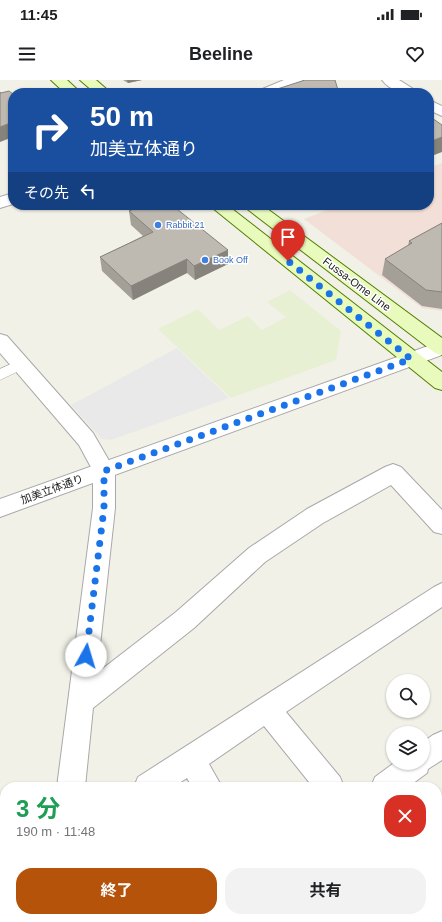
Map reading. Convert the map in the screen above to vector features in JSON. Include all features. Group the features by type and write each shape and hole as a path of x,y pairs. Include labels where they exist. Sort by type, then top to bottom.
{"main road":[{"path":"58,80 68,88"},
{"path":"87,80 97,88"},
{"path":"223,210 442,384"},
{"name":"Fussa-Ome Line","path":"259,210 442,348"}],"street":[{"path":"277,88 296,80"},
{"path":"389,80 402,88"},
{"path":"0,341 86,439 104,471 104,508 72,782"},
{"name":"加美立体通り","path":"0,508 442,348"},
{"path":"82,701 185,620 257,555 315,516 393,473 442,525"},
{"path":"156,782 442,594"},
{"path":"267,709 326,782"},
{"path":"430,753 442,744"},
{"path":"190,760 205,782"},
{"path":"392,782 408,770"}],"lane":[{"path":"0,375 20,364"}],"shaded area":[{"path":"442,163 442,311 422,308 304,219 327,210 434,210 434,166"},
{"path":"177,348 229,398 111,440 102,439 71,405"}],"green space":[{"path":"290,290 341,331 336,360 231,398 158,329 198,309 219,330 248,316 262,330 286,317 267,302"}],"building":[{"path":"305,80 335,80 337,88 280,88"},
{"path":"8,91 8,124 0,127 0,92"},
{"path":"434,119 442,125 442,137 434,140"},
{"path":"178,210 228,250 194,266 187,259 131,286 100,257 153,232 129,211"},
{"path":"442,223 442,292 426,290 385,259 412,243 409,241"}],"place":[{"name":"Rabbit 21","path":"158,225"},
{"name":"Book Off","path":"205,260"}],"route":[{"path":"86,656 104,508 104,471 411,359 362,318 288,261"}]}
